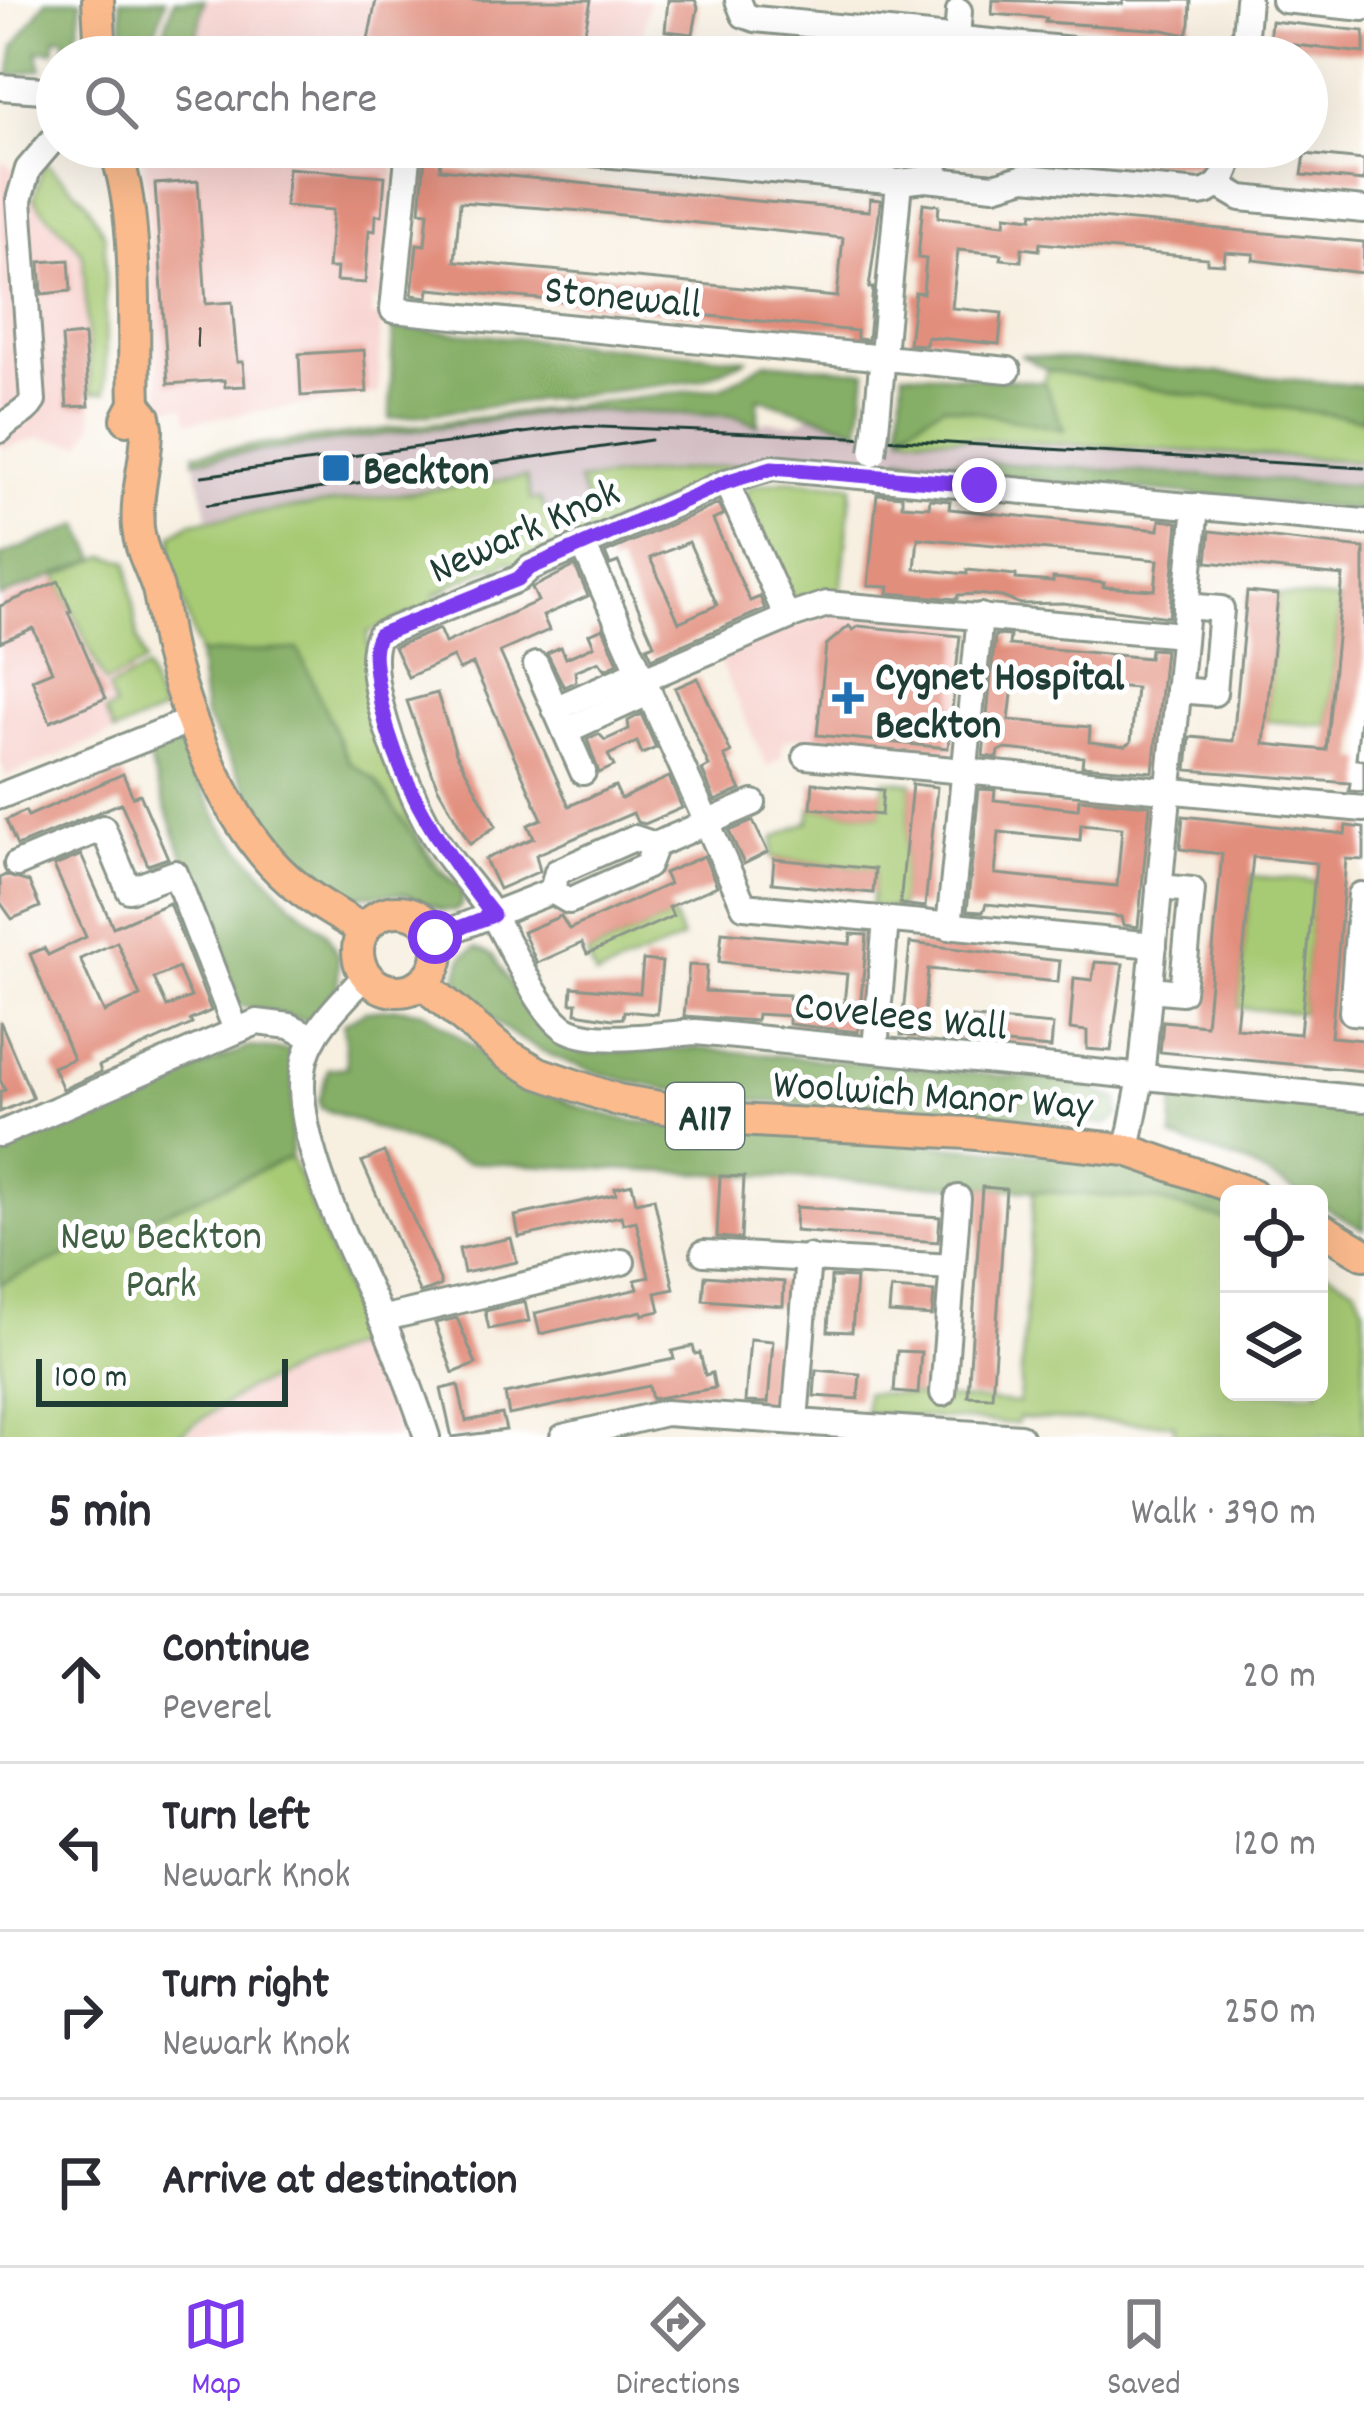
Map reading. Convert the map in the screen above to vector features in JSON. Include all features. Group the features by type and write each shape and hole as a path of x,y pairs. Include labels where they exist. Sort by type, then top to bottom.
{"main road":[{"path":"98,0 100,36"},
{"path":"120,168 130,238 135,404 145,417 146,428 138,528 191,720 232,805 259,848 284,877 323,908 364,930"},
{"path":"401,911 416,916 435,937 436,962 422,983 399,991 386,989 366,975 358,953 364,930 374,920 401,911"},
{"name":"Woolwich Manor Way","path":"422,983 470,1027 539,1073 650,1107 737,1120 967,1133 1127,1150 1226,1185"},
{"path":"1328,1232 1364,1254"}],"street":[{"path":"738,0 744,15 755,19 885,36"},
{"path":"1245,36 1248,0"},
{"path":"1284,0 1364,8"},
{"path":"955,36 959,11"},
{"path":"0,88 36,90"},
{"path":"0,430 33,401 19,200 28,169 36,160"},
{"name":"Stonewall","path":"407,168 393,310 1008,370"},
{"path":"751,168 994,186 1025,177 1199,193 1219,185 1226,168"},
{"path":"926,179 935,168"},
{"path":"873,453 899,182"},
{"path":"1219,185 1241,198 1364,210"},
{"name":"Newark Knok","path":"493,915 438,844 411,796 384,718 375,643 379,635 518,579 530,568 726,482 772,468 873,453 1196,506 1364,522"},
{"path":"726,482 787,617"},
{"path":"1127,1150 1141,1078 1196,506"},
{"path":"583,544 744,906 1154,945"},
{"path":"560,720 787,617 834,604 1183,635"},
{"path":"1178,690 1214,693 1221,609 1186,606"},
{"path":"949,926 980,616"},
{"path":"536,665 583,772"},
{"path":"0,796 191,720"},
{"path":"806,756 1364,808"},
{"path":"435,937 552,891 557,872 634,838 655,845 753,803"},
{"path":"17,864 103,828 129,890 175,873 236,1030"},
{"path":"1150,988 1182,992 1192,890 1160,887"},
{"path":"1361,895 1360,959 1352,1012 1364,1013"},
{"name":"Covelees Wall","path":"493,915 530,985 564,1029 584,1035 696,1033 1364,1099"},
{"path":"875,1049 886,920"},
{"path":"366,975 314,1038 305,1057 305,1115 326,1192 427,1437"},
{"path":"0,1134 257,1022 314,1038"},
{"path":"943,1393 958,1198"},
{"path":"704,1253 953,1267"},
{"path":"795,1421 808,1257"},
{"path":"381,1319 622,1262"},
{"path":"563,1437 665,1413 744,1427 795,1421 1020,1437"}],"shaded area":[{"path":"200,0 649,0 642,36 176,36"},
{"path":"0,160 11,166 44,215 73,238 81,253 93,425 82,444 40,438 0,449"},
{"path":"144,168 394,168 381,292 378,300 368,301 371,317 381,318 378,394 188,422 185,407 161,407"},
{"path":"835,402 866,432 896,434 943,405 1364,449 1364,511 899,462 785,457 716,470 579,481 593,517 557,534 541,499 531,501 526,478 209,520 194,460 570,410 735,416 758,425 766,421 795,424"},
{"path":"97,559 122,567 136,724 7,776 0,761 0,597"},
{"name":"Cygnet Hospital Beckton","path":"831,615 962,625 968,631 955,751 943,757 805,746 799,736 784,741 781,758 767,767 719,660 783,630"},
{"path":"365,1340 379,1369 399,1437 182,1437 247,1389"}],"green space":[{"path":"47,0 81,0 76,36 36,36 36,70 9,76 14,46"},
{"path":"120,0 166,0 154,36 124,36"},
{"path":"174,0 204,0 197,36 163,36"},
{"path":"42,168 51,168 86,201 105,236 106,392 91,393 83,255 34,199"},
{"path":"393,327 748,359 700,380 390,419"},
{"path":"1020,355 1364,386 1364,419 1048,370"},
{"path":"766,362 866,371 860,429 758,398 758,425 735,416 570,410 194,460 195,453 723,387"},
{"path":"1048,370 1364,419 1364,461 903,435 914,422 943,405 1063,429 1044,382"},
{"path":"903,372 1044,382 1064,430 944,405 900,431"},
{"path":"899,457 1364,486 1364,511 1038,480 899,462"},
{"path":"735,465 738,469 513,570 514,563 508,561 449,586 442,594 437,592 434,599 439,602 367,633 375,700 392,773 420,839 464,889 461,906 455,911 442,910 406,894 345,896 287,856 205,717 198,649 170,562 173,534 192,522 526,477 531,500 540,499 557,534 593,517 578,481"},
{"path":"787,480 852,485 841,593 798,600 787,591 745,495 750,486"},
{"path":"80,525 97,559 0,597 0,556"},
{"path":"105,556 128,561 145,663 105,683 57,576"},
{"path":"1278,595 1340,600 1328,726 1266,721"},
{"path":"298,649 349,762 375,780 437,871 464,889 461,906 455,911 406,894 345,896 287,856 205,717 198,654"},
{"path":"146,669 162,712 114,733 105,712 115,707 108,689"},
{"path":"180,744 222,827 292,904 326,932 338,956 338,986 308,1021 235,1005 147,754"},
{"path":"884,780 912,783 900,909 871,907 875,869 772,858 774,838 809,821 811,808 880,815"},
{"path":"1251,876 1315,881 1302,1013 1238,1008"},
{"path":"673,916 682,939 596,977 587,955"},
{"path":"476,947 493,955 529,1015 550,1038 586,1053 693,1048 1071,1082 1119,1099 1119,1116 1107,1124 807,1105 670,1090 604,1075 544,1052 494,1020 457,978 463,956"},
{"path":"365,1011 425,1012 523,1083 576,1106 630,1121 1136,1161 1220,1191 1220,1218 1155,1200 982,1187 466,1162 321,1108 328,1069 347,1067 343,1024"},
{"name":"New Beckton Park","path":"249,1047 295,1051 291,1157 365,1340 247,1389 175,1437 0,1437 0,1152"},
{"path":"249,1047 295,1051 291,1157 0,1284 0,1154"},
{"path":"1174,1089 1364,1108 1364,1230 1328,1209 1328,1185 1285,1185 1243,1162 1172,1138"},
{"path":"1034,1191 1155,1200 1220,1218 1220,1401 1328,1401 1328,1272 1356,1288 1364,1307 1364,1437 1174,1437 1174,1424 1018,1418 1017,1424 865,1413 866,1392 1019,1403"}],"building":[{"path":"376,0 591,0 584,36 369,36"},
{"path":"668,0 695,0 693,34 665,31"},
{"path":"993,0 1123,4 1123,0 1191,0 1190,24 1187,35 1045,22 1046,18 992,14"},
{"path":"1271,21 1364,31 1364,53 1328,49 1328,36 1270,36"},
{"path":"1328,156 1364,160 1364,181 1302,175 1303,168 1328,168"},
{"path":"288,168 385,176 382,215 376,215 375,231 369,230 365,283 336,281 337,268 328,268 333,210 285,206"},
{"path":"424,168 869,211 870,199 881,200 869,288 873,288 868,340 857,339 857,331 572,302 429,289 428,297 412,295 417,244 425,245 428,212 420,211","holes":["460,202 843,238 837,297 455,261"]},
{"path":"198,181 206,304 232,302 237,362 243,362 245,386 225,387 224,380 168,384 155,184"},
{"path":"923,203 939,205 938,217 1005,224 1006,215 1032,218 1033,212 1364,242 1363,273 1253,260 1254,254 1225,252 1224,264 1207,263 1207,258 1040,243 1039,250 1022,248 1021,261 1001,259 1002,254 958,250 952,308 1002,313 999,344 927,337 926,345 909,344 915,292 923,293 926,259 918,258"},
{"path":"69,260 71,291 42,294 40,262"},
{"path":"84,335 89,406 67,407 62,337"},
{"path":"364,350 367,392 301,396 299,354"},
{"path":"877,494 902,496 902,505 929,507 930,499 950,501 949,509 1159,530 1160,520 1178,522 1169,617 1063,603 1020,604 977,594 958,595 957,599 888,593 889,587 868,586","holes":["918,538 1158,560 1155,590 915,569"]},
{"path":"718,504 723,515 713,520 750,601 760,597 765,609 652,658 647,647 654,644 618,562 610,565 605,553","holes":["689,542 717,605 679,622 650,558"]},
{"path":"1210,531 1364,548 1364,677 1356,759 1364,760 1364,792 1349,791 1350,783 1187,770 1190,737 1233,741 1247,592 1278,595 1264,744 1326,750 1343,576 1207,562"},
{"path":"575,566 588,596 543,616 549,630 500,652 569,806 615,786 621,799 669,777 682,808 645,824 637,822 633,813 536,855 540,871 499,889 485,859 534,838 528,825 542,819 473,664 459,670 453,657 408,677 394,647 439,629 445,643 538,601 532,588"},
{"path":"59,581 106,698 50,722 32,679 52,671 33,628 0,642 0,606"},
{"name":"Cygnet Hospital Beckton","path":"849,626 853,630 859,626 960,636 948,748 817,735 826,645"},
{"path":"603,628 618,663 605,669 599,661 575,671 576,681 564,687 547,653 561,647 566,658 594,646 589,634"},
{"path":"995,635 1010,636 1009,645 1149,658 1150,649 1165,650 1153,772 1082,766 1083,757 1006,749 999,751 998,758 983,756","holes":["1014,677 1136,688 1131,742 1125,746 1089,742 1090,727 1009,720"]},
{"path":"698,678 731,753 724,756 741,790 715,801 702,770 709,766 675,688"},
{"path":"437,693 456,753 496,826 470,844 437,786 407,701"},
{"path":"641,714 656,748 642,754 637,742 608,755 614,766 599,773 587,739 599,734 605,740 629,729 628,721"},
{"path":"123,774 133,797 140,794 168,858 148,865 121,803 17,846 6,820 25,811 28,816"},
{"path":"813,783 883,790 881,815 811,808"},
{"path":"912,784 937,787 925,907 900,904"},
{"path":"979,789 995,790 994,800 1078,809 1079,799 1150,805 1138,927 1123,925 1121,917 986,904 983,912 967,911","holes":["1081,824 1122,828 1117,886 995,874 999,832 1080,840"]},
{"path":"1183,816 1345,834 1346,826 1364,828 1364,860 1346,859 1331,1037 1364,1040 1364,1071 1160,1052 1163,1021 1206,1025 1222,854 1180,849","holes":["1253,857 1316,863 1300,1034 1236,1028"]},
{"path":"753,821 768,852 744,864 729,831"},
{"path":"81,855 113,927 169,903 211,1011 63,1089 53,1067 73,1059 30,954 44,948 48,955 86,937 54,866","holes":["117,942 140,996 104,1012 80,959","178,968 191,997 167,1007 154,978"]},
{"path":"704,856 717,886 669,907 673,916 587,954 582,943 537,963 523,932 561,916 569,929 669,884 664,873"},
{"path":"774,859 875,869 873,893 772,883"},
{"path":"5,875 29,882 40,907 12,919 0,902 0,878"},
{"path":"722,932 850,944 851,934 867,935 858,1032 789,1024 789,1016 757,1014 756,1021 684,1016 689,965 707,966 705,991 789,995 789,999 844,1004 847,974 719,962"},
{"path":"910,943 1060,961 1058,982 928,969 922,1037 901,1035"},
{"path":"643,960 662,962 657,1014 624,1011 623,1018 613,1019 576,1013 572,987 640,993"},
{"path":"1095,962 1123,964 1111,1051 1087,1049 1087,1031 1070,1029 1074,978 1092,980"},
{"path":"952,1016 1053,1025 1051,1048 950,1039"},
{"path":"0,1021 33,1098 0,1112 0,1092 5,1090 0,1080"},
{"path":"384,1152 440,1280 440,1286 420,1293 362,1162"},
{"path":"720,1176 744,1177 741,1239 717,1237"},
{"path":"632,1184 636,1202 654,1198 674,1289 656,1293 660,1311 540,1334 535,1313 638,1289 635,1280 649,1277 636,1221 623,1224 621,1216 519,1237 515,1216 616,1194 615,1188"},
{"path":"982,1187 1006,1189 992,1397 968,1396"},
{"path":"796,1207 940,1217 938,1242 795,1231"},
{"path":"511,1238 517,1262 464,1273 459,1249"},
{"path":"705,1276 784,1282 783,1306 703,1300"},
{"path":"831,1277 856,1278 852,1332 828,1331"},
{"path":"891,1289 934,1292 932,1316 889,1313"},
{"path":"525,1302 529,1321 489,1329 485,1311"},
{"path":"457,1318 476,1364 453,1373 435,1323"},
{"path":"750,1339 773,1341 768,1403 745,1402"},
{"path":"693,1346 695,1354 700,1353 705,1375 712,1373 715,1388 652,1399 649,1386 509,1415 505,1394 674,1359 672,1351"},
{"path":"897,1351 921,1352 918,1394 894,1392"},
{"path":"816,1370 860,1374 858,1399 814,1396"},
{"path":"458,1385 466,1421 502,1414 506,1430 452,1437 441,1389"}],"tram line":[{"path":"202,476 575,426 850,437 1364,468"},
{"path":"207,505 651,440"}],"place":[{"name":"Beckton","path":"336,468"},
{"name":"Cygnet Hospital Beckton","path":"848,698"}],"route":[{"path":"435,937 493,915 438,844 411,796 384,718 374,652 379,635 518,579 530,568 726,482 772,468 979,485"}]}
